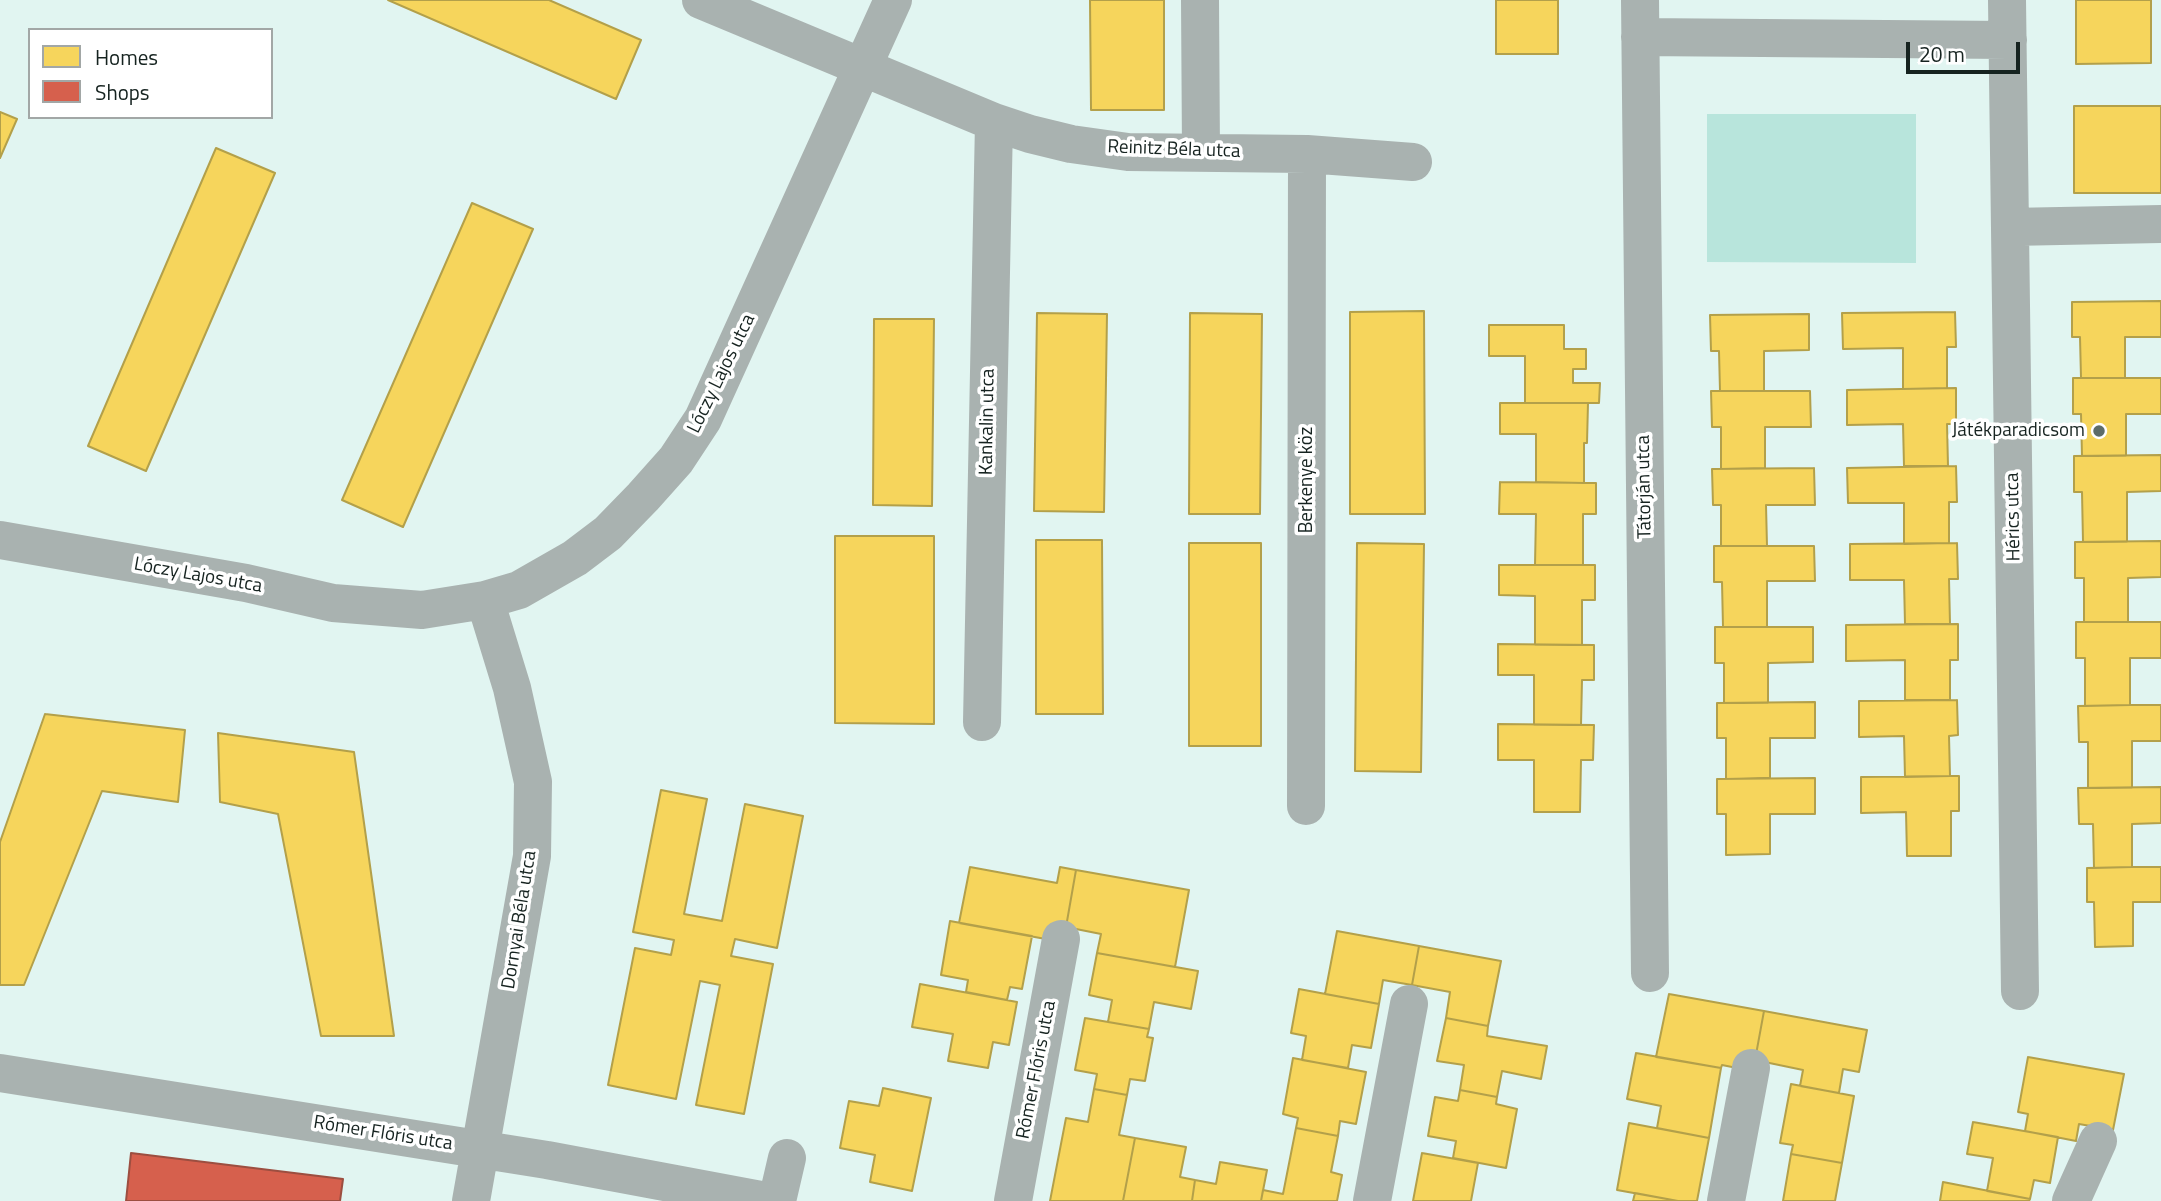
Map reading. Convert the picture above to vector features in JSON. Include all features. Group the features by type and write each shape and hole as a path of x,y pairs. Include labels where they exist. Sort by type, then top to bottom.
{"street":[{"name":"Reinitz Béla utca","path":"701,0 994,122 1071,144 1128,152 1307,154 1413,162"},
{"name":"Lóczy Lajos utca","path":"0,540 246,583 332,603 422,610 485,600 519,590 575,558 608,533 676,460 703,419 893,0"},
{"path":"1200,0 1201,152"},
{"name":"Hérics utca","path":"2007,0 2021,991"},
{"path":"1640,18 2008,40"},
{"name":"Tátorján utca","path":"1640,18 1650,974"},
{"name":"Kankalin utca","path":"982,722 994,122"},
{"name":"Berkenye köz","path":"1306,806 1307,154"},
{"path":"2010,227 2161,224"},
{"name":"Dornyai Béla utca","path":"471,1201 532,856 533,782 512,688 485,600"},
{"name":"Rómer Flóris utca","path":"1013,1201 1061,939"},
{"path":"1371,1201 1409,1004"},
{"path":"1726,1201 1751,1069"},
{"name":"Rómer Flóris utca","path":"0,1073 547,1160 766,1201"},
{"path":"2071,1201 2098,1141"},
{"path":"777,1201 787,1158"}],"green space":[{"path":"1707,114 1916,114 1916,263 1707,262"}],"building: Homes":[{"path":"388,0 549,0 641,40 616,99"},
{"path":"1090,0 1164,0 1164,110 1091,110"},
{"path":"1496,0 1558,0 1558,54 1496,54"},
{"path":"2076,0 2151,0 2151,63 2076,64"},
{"path":"2074,106 2161,106 2161,193 2074,193"},
{"path":"0,112 17,119 0,158"},
{"path":"216,148 275,173 146,471 88,446"},
{"path":"472,203 533,229 403,527 342,500"},
{"path":"2161,301 2161,337 2125,337 2125,378 2081,378 2080,337 2072,337 2072,302"},
{"path":"1424,311 1425,514 1350,514 1350,312"},
{"path":"1955,312 1956,347 1947,347 1947,388 1903,389 1903,348 1843,349 1842,313"},
{"path":"1037,313 1107,314 1104,512 1034,511"},
{"path":"1190,313 1262,314 1260,514 1189,514"},
{"path":"1809,314 1809,350 1764,351 1764,391 1720,391 1719,351 1711,351 1710,315"},
{"path":"874,319 934,319 932,506 873,505"},
{"path":"1489,325 1564,325 1564,349 1586,349 1586,369 1573,369 1573,383 1600,383 1599,403 1525,403 1525,356 1489,356"},
{"path":"2073,378 2161,378 2161,414 2126,414 2126,456 2082,456 2081,414 2073,414"},
{"path":"1956,388 1956,424 1947,424 1948,466 1904,466 1903,424 1847,425 1847,390"},
{"path":"1711,391 1810,391 1811,427 1765,427 1765,468 1721,469 1721,427 1712,427"},
{"path":"1500,403 1588,403 1584,483 1536,482 1536,434 1500,434"},
{"path":"2161,455 2161,491 2127,492 2127,542 2083,542 2082,492 2074,492 2074,456"},
{"path":"1956,466 1957,502 1949,502 1949,543 1904,544 1904,503 1848,503 1847,468"},
{"path":"1814,468 1815,505 1766,505 1767,546 1721,546 1721,505 1713,505 1712,469"},
{"path":"1500,482 1596,483 1596,514 1583,514 1583,565 1535,565 1536,514 1499,514"},
{"path":"835,536 934,536 934,724 835,723"},
{"path":"1036,540 1102,540 1103,714 1036,714"},
{"path":"2161,541 2161,577 2128,578 2128,622 2084,622 2084,578 2075,578 2075,542"},
{"path":"1189,543 1261,543 1261,746 1189,746"},
{"path":"1357,543 1424,544 1421,772 1355,771"},
{"path":"1957,543 1958,579 1949,579 1950,624 1905,624 1904,580 1850,580 1850,544"},
{"path":"1714,546 1814,546 1815,581 1767,581 1767,627 1723,627 1722,582 1714,582"},
{"path":"1499,565 1595,565 1595,600 1582,600 1582,645 1535,645 1535,596 1499,595"},
{"path":"2076,622 2161,622 2161,658 2130,658 2130,705 2085,706 2085,658 2076,658"},
{"path":"1958,624 1958,660 1950,660 1950,700 1905,700 1905,660 1846,661 1846,625"},
{"path":"1715,627 1813,627 1813,662 1768,663 1768,703 1724,703 1724,663 1715,663"},
{"path":"1498,644 1594,645 1594,680 1582,680 1581,725 1534,725 1534,675 1498,675"},
{"path":"1957,700 1958,735 1949,736 1950,776 1905,777 1904,736 1859,737 1859,701"},
{"path":"1815,702 1815,738 1770,738 1770,778 1726,779 1726,738 1717,738 1717,703"},
{"path":"2161,705 2161,741 2132,741 2132,788 2088,788 2088,742 2079,742 2078,706"},
{"path":"45,714 185,730 178,802 102,791 24,985 0,985 0,842"},
{"path":"1498,724 1594,725 1593,760 1581,760 1580,812 1534,812 1534,760 1498,760"},
{"path":"218,733 354,752 394,1036 321,1036 278,814 220,802"},
{"path":"1959,776 1959,811 1951,811 1951,856 1907,856 1906,812 1861,813 1861,777"},
{"path":"1815,778 1815,814 1770,814 1770,854 1726,855 1726,814 1717,814 1717,779"},
{"path":"2161,787 2161,823 2132,824 2132,867 2094,868 2093,824 2079,824 2078,788"},
{"path":"661,790 707,799 684,914 722,921 745,804 803,816 777,948 735,939 731,956 773,964 744,1114 696,1105 720,985 700,981 676,1099 608,1085 635,948 671,955 674,940 633,932"},
{"path":"970,867 1057,883 1060,867 1076,870 1066,927 1051,940 959,923"},
{"path":"2161,867 2161,902 2133,902 2133,946 2095,947 2094,902 2087,902 2087,868"},
{"path":"1076,870 1189,890 1175,967 1097,953 1101,934 1066,927"},
{"path":"950,921 1032,936 1022,989 1010,987 1007,1000 966,992 968,980 941,975"},
{"path":"1337,931 1419,946 1412,985 1383,980 1379,1004 1325,994"},
{"path":"1419,946 1501,961 1488,1026 1446,1018 1450,992 1412,985"},
{"path":"1097,953 1198,971 1191,1009 1154,1002 1149,1029 1108,1022 1112,1000 1089,995"},
{"path":"920,984 1017,1002 1009,1045 993,1042 988,1068 948,1061 953,1034 912,1027"},
{"path":"1299,989 1379,1004 1371,1048 1352,1045 1348,1068 1302,1060 1306,1036 1291,1033"},
{"path":"1669,994 1764,1011 1755,1060 1742,1069 1656,1057"},
{"path":"1764,1011 1867,1030 1859,1072 1843,1069 1839,1093 1800,1086 1803,1070 1755,1060"},
{"path":"1085,1018 1149,1029 1147,1037 1153,1038 1145,1081 1130,1079 1127,1095 1094,1089 1097,1074 1075,1070"},
{"path":"1446,1018 1488,1026 1487,1036 1547,1046 1541,1079 1502,1071 1497,1097 1460,1090 1464,1065 1437,1061"},
{"path":"1636,1053 1721,1068 1709,1138 1657,1128 1661,1106 1627,1099"},
{"path":"2028,1057 2124,1074 2113,1130 2079,1124 2076,1141 2025,1131 2028,1114 2018,1112"},
{"path":"1293,1058 1366,1072 1356,1124 1340,1121 1338,1136 1296,1128 1298,1118 1283,1114"},
{"path":"1791,1084 1854,1096 1842,1163 1791,1154 1793,1145 1780,1143"},
{"path":"883,1088 931,1098 912,1191 870,1182 875,1155 840,1148 849,1101 879,1106"},
{"path":"1094,1089 1127,1095 1119,1135 1135,1138 1123,1201 1050,1201 1066,1118 1088,1122"},
{"path":"1460,1090 1497,1097 1496,1104 1517,1109 1506,1168 1453,1158 1456,1141 1428,1136 1435,1097 1458,1101"},
{"path":"1973,1122 2058,1137 2050,1183 2034,1180 2030,1199 1987,1191 1993,1158 1967,1154"},
{"path":"1629,1123 1709,1138 1697,1201 1678,1201 1617,1190"},
{"path":"1296,1128 1338,1136 1331,1172 1342,1175 1337,1201 1261,1201 1263,1190 1283,1194"},
{"path":"1135,1138 1186,1147 1180,1177 1195,1180 1192,1201 1123,1201"},
{"path":"1422,1153 1478,1163 1471,1201 1413,1201"},
{"path":"1791,1154 1842,1163 1835,1201 1783,1201"},
{"path":"1220,1162 1267,1170 1261,1201 1192,1201 1195,1180 1216,1184"},
{"path":"1943,1182 2030,1199 1940,1201"},
{"path":"1635,1193 1678,1201 1633,1201"}],"building: Shops":[{"path":"131,1153 343,1179 340,1201 126,1201"}],"place":[{"name":"Játékparadicsom","path":"2099,431"}]}
